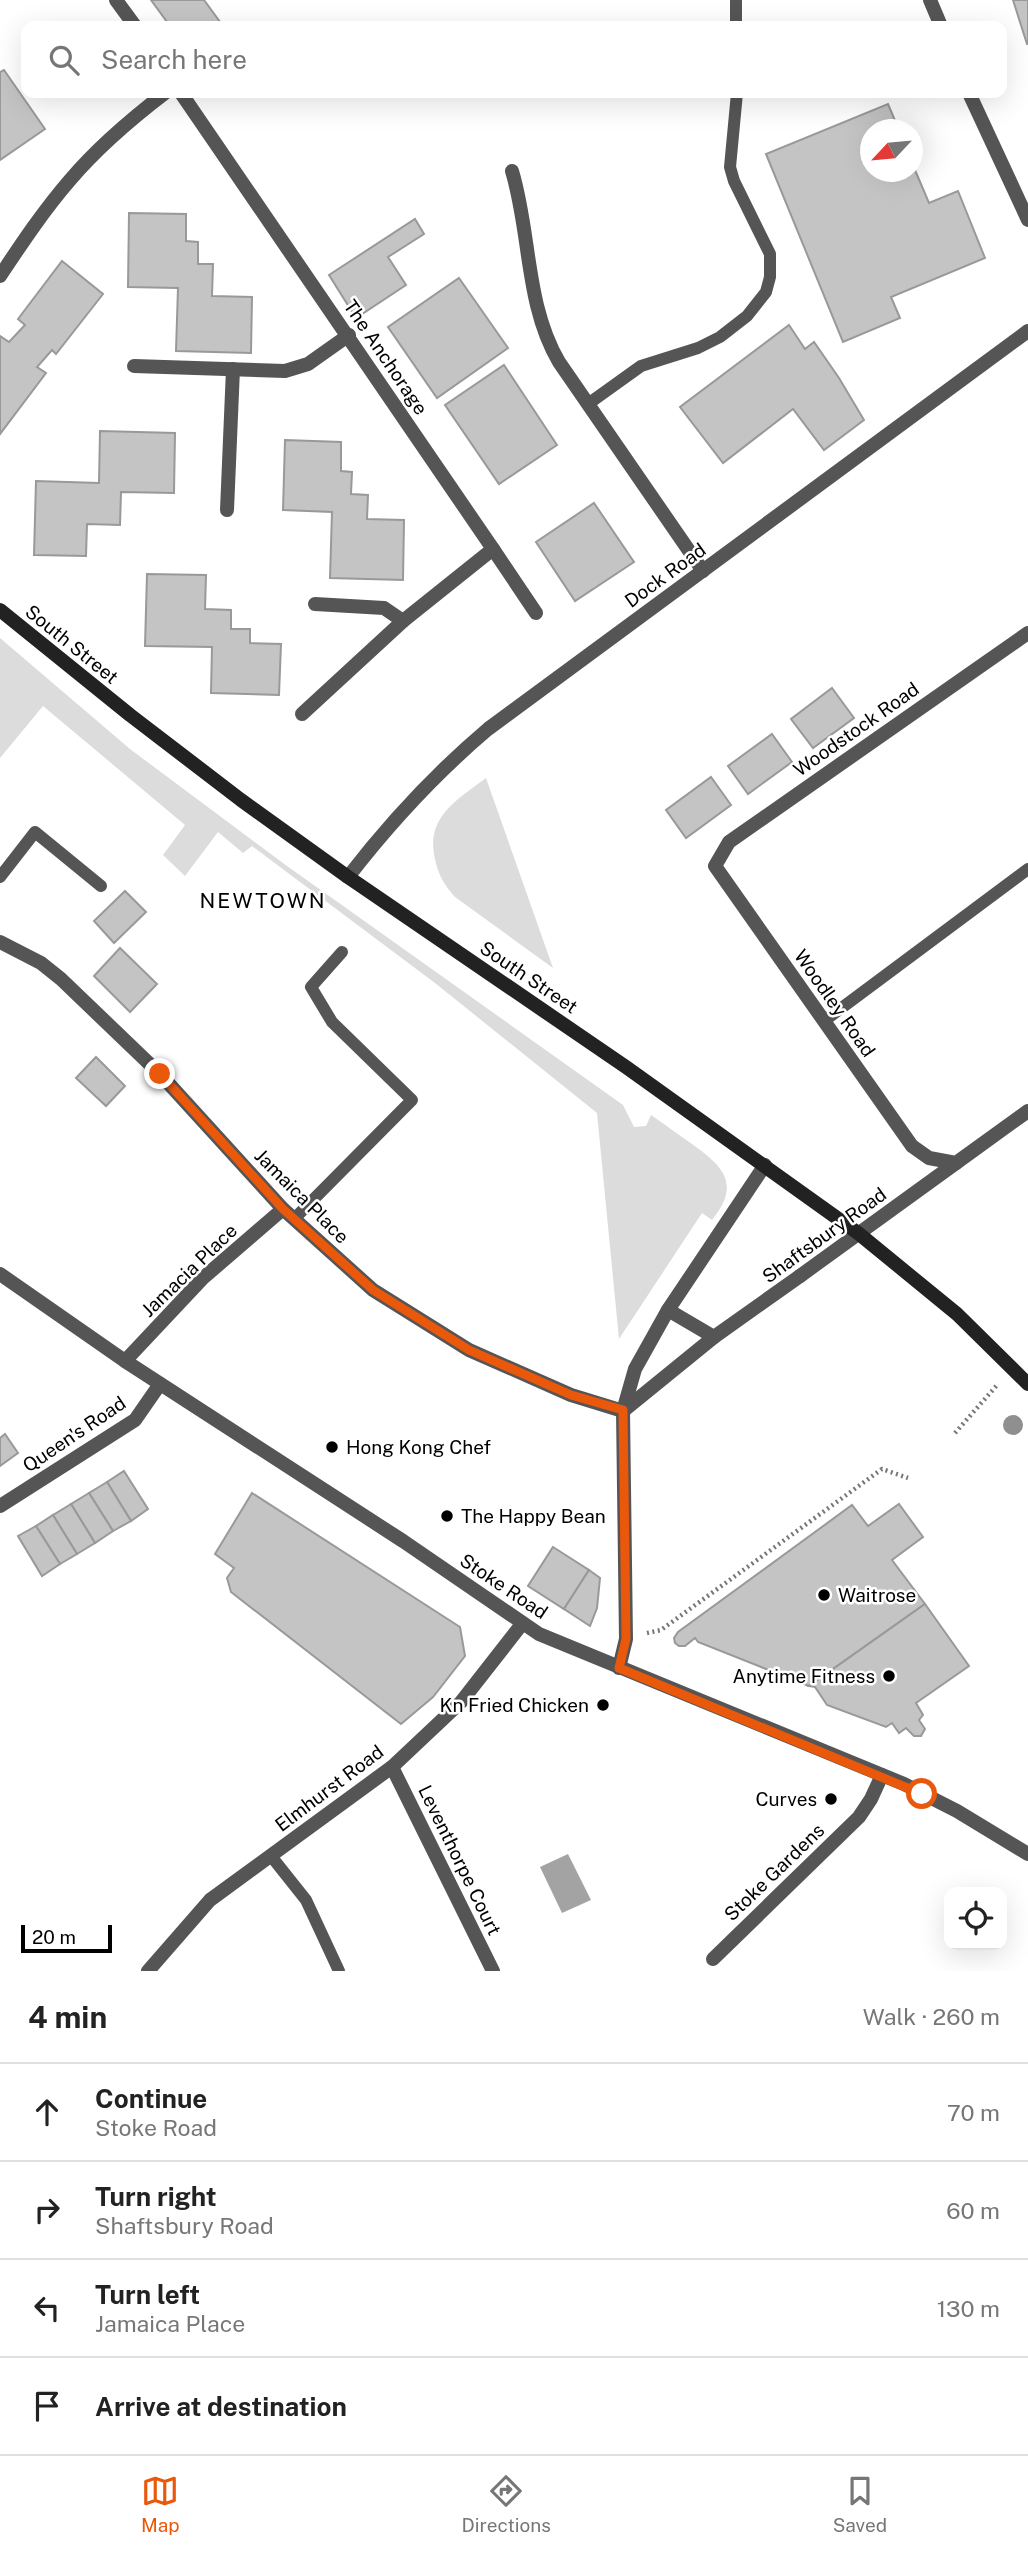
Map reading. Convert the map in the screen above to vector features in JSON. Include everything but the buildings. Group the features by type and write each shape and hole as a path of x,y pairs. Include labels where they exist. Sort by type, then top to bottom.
{"main road":[{"name":"South Street","path":"0,610 188,760 348,877 626,1067 858,1233 957,1314 1028,1384"}],"street":[{"path":"116,0 131,21"},
{"path":"930,0 939,21"},
{"path":"0,276 69,180 107,142 159,98"},
{"name":"The Anchorage","path":"184,98 349,335 536,613"},
{"path":"971,98 1028,220"},
{"path":"513,172 535,297 547,338 559,362 703,571"},
{"name":"Dock Road","path":"348,877 415,800 488,729 1028,331"},
{"path":"134,366 274,371 300,368 349,335"},
{"path":"227,510 233,369"},
{"path":"302,714 403,621 493,549"},
{"path":"315,604 384,608 403,621"},
{"name":"Woodstock Road","path":"715,866 729,842 1028,633"},
{"name":"Woodley Road","path":"715,866 912,1146 929,1158 956,1163"},
{"name":"Jamaica Place","path":"0,942 41,963 150,1064 288,1214 373,1290 469,1350 571,1395 623,1410"},
{"name":"Shaftsbury Road","path":"623,1410 714,1337 1028,1111"},
{"path":"619,1668 626,1639 623,1410 635,1370 668,1310 765,1165"},
{"name":"Jamacia Place","path":"125,1362 203,1278 288,1214"},
{"name":"Stoke Road","path":"0,1274 125,1362 403,1541 522,1624 551,1640 882,1775 957,1811 1028,1854"},
{"path":"668,1310 714,1337"},
{"name":"Queen's Road","path":"0,1506 135,1420 160,1384"},
{"name":"Elmhurst Road","path":"148,1971 210,1899 393,1767 461,1702 522,1624"},
{"name":"Leventhorpe Court","path":"393,1767 493,1971"},
{"name":"Stoke Gardens","path":"713,1959 859,1816 871,1799 882,1775"}],"lane":[{"path":"736,0 736,21"},
{"path":"588,404 641,366 698,348 720,337 747,316 766,292 770,254 734,181 730,167 737,98"},
{"path":"0,877 35,832 101,886"},
{"path":"824,1021 1028,869"},
{"path":"288,1214 412,1100 332,1022 311,987 342,952"},
{"path":"271,1856 306,1900 339,1971"}],"path":[{"path":"955,1433 1012,1369"},
{"path":"626,1639 661,1630 882,1469 908,1478"}],"shaded area":[{"path":"0,638 130,749 287,866 623,1105 634,1127 646,1126 651,1115 713,1161 725,1177 727,1186 721,1207 712,1220 702,1213 619,1339 597,1113 435,983 252,846 243,853 218,832 185,876 163,855 185,825 43,706 0,758"},
{"path":"486,778 553,968 455,897 438,870 433,844 439,821 454,802"},
{"path":"568,1854 591,1900 562,1913 540,1867"}],"place":[{"name":"Hong Kong Chef","path":"332,1447"},
{"name":"The Happy Bean","path":"447,1516"},
{"name":"Waitrose","path":"824,1595"},
{"name":"Anytime Fitness","path":"889,1676"},
{"name":"Kn Fried Chicken","path":"603,1705"},
{"name":"Curves","path":"831,1799"}],"district":[{"name":"NEWTOWN","path":"263,901"}],"route":[{"path":"160,1074 283,1209 373,1290 469,1350 571,1395 623,1410 626,1639 619,1668 904,1784 922,1794"}]}
